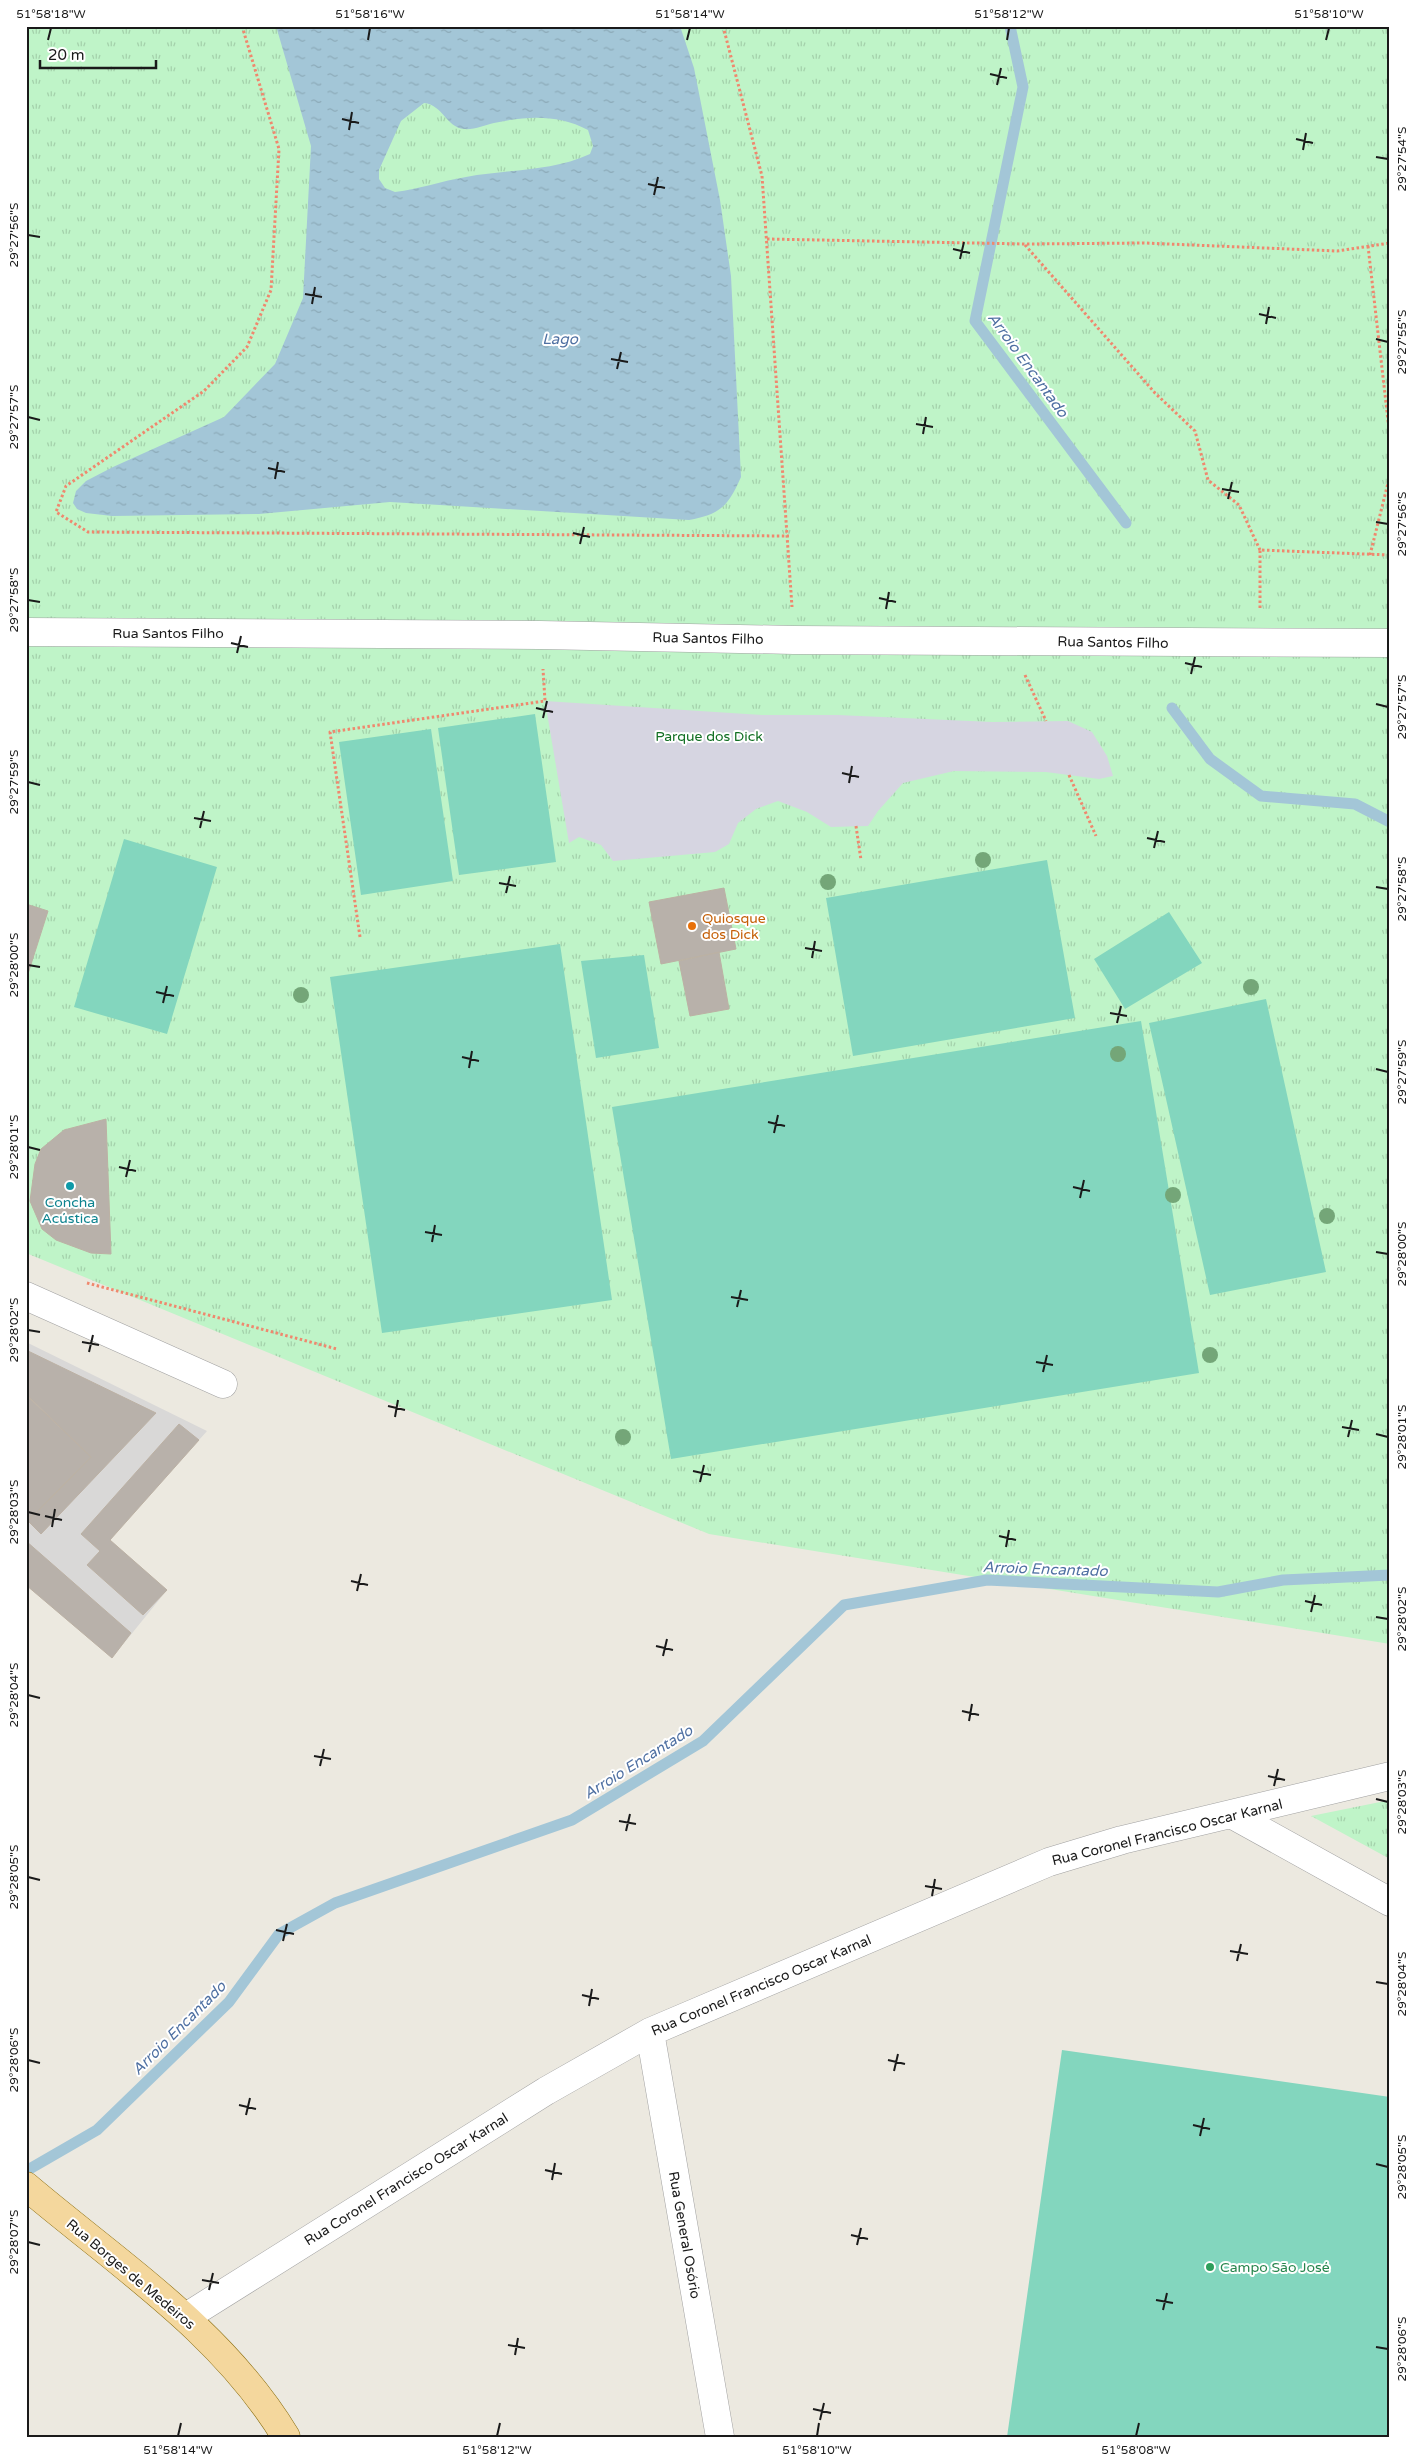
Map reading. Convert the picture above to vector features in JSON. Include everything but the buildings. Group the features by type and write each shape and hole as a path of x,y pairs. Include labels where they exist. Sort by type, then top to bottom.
{"main road":[{"name":"Rua Borges de Medeiros","path":"27,2187 186,2317 232,2365 271,2412 286,2437"}],"street":[{"name":"Rua Santos Filho","path":"26,632 530,634 794,640 1010,640 1260,644 1390,643"},
{"path":"26,1296 223,1384"},
{"name":"Rua Coronel Francisco Oscar Karnal","path":"186,2317 546,2091 650,2032 1049,1862 1122,1840 1390,1776"},
{"path":"1233,1815 1390,1902"},
{"name":"Rua General Osório","path":"650,2032 720,2437"}],"path":[{"path":"242,26 278,149 271,290 247,347 204,391 66,486 56,512 88,532 789,536"},
{"path":"722,26 762,176 789,536 794,640"},
{"path":"766,239 1025,244 1144,243 1337,251 1390,244"},
{"path":"1025,244 1155,393 1196,431 1208,480 1239,505 1260,550 1260,644"},
{"path":"1368,246 1390,438"},
{"path":"1370,555 1390,476"},
{"path":"1260,550 1390,556"},
{"path":"1010,640 1046,721"},
{"path":"360,937 330,732 545,701"},
{"path":"1069,775 1096,836"},
{"path":"856,826 861,860"},
{"path":"83,1282 337,1349"}],"shaded area":[{"path":"545,701 762,715 838,715 992,722 1068,721 1092,732 1107,756 1113,776 1099,779 1046,772 954,771 903,783 878,811 868,826 831,827 807,812 778,801 756,809 738,823 729,844 715,852 613,861 601,845 579,837 569,843"},
{"path":"26,1342 207,1431 110,1540 167,1590 112,1658 26,1585"}],"green space":[{"name":"Parque dos Dick","path":"26,26 1390,26 1390,1644 709,1534 26,1253"},
{"path":"535,714 556,862 459,875 438,728"},
{"path":"431,729 453,881 361,895 339,742"},
{"path":"124,839 217,867 167,1034 74,1007"},
{"path":"1047,860 1075,1018 853,1056 826,898"},
{"path":"1169,912 1202,963 1125,1009 1094,959"},
{"path":"560,944 612,1300 382,1333 330,977"},
{"path":"644,955 659,1048 596,1058 581,961"},
{"path":"1266,999 1326,1272 1210,1295 1149,1023"},
{"path":"1141,1021 1199,1373 671,1459 612,1107"},
{"path":"1390,1800 1390,1859 1311,1816"},
{"name":"Campo São José","path":"1062,2050 1390,2097 1390,2437 1007,2437"}],"water":[{"name":"Lago","path":"276,26 680,26 694,68 720,200 731,276 741,477 732,496 722,508 700,518 689,520 390,502 259,514 112,516 86,513 77,509 73,503 76,491 86,481 224,417 275,364 303,298 311,146","holes":["424,103 436,108 453,124 464,129 530,118 565,121 588,130 593,146 590,154 560,164 482,174 395,192 385,188 379,179 379,170 401,121"]}],"waterway":[{"name":"Arroio Encantado","path":"1010,26 1023,87 975,321 1126,523"},
{"name":"Arroio Encantado","path":"1172,708 1210,759 1261,796 1355,804 1390,822"},
{"name":"Arroio Encantado","path":"26,2171 97,2130 229,2002 279,1934 335,1903 572,1820 703,1741 844,1605 987,1580 1218,1592 1283,1580 1390,1575"}],"place":[{"name":"Quiosque dos Dick","path":"692,926"},
{"name":"Concha Acústica","path":"70,1186"},
{"name":"Campo São José","path":"1210,2267"}]}
